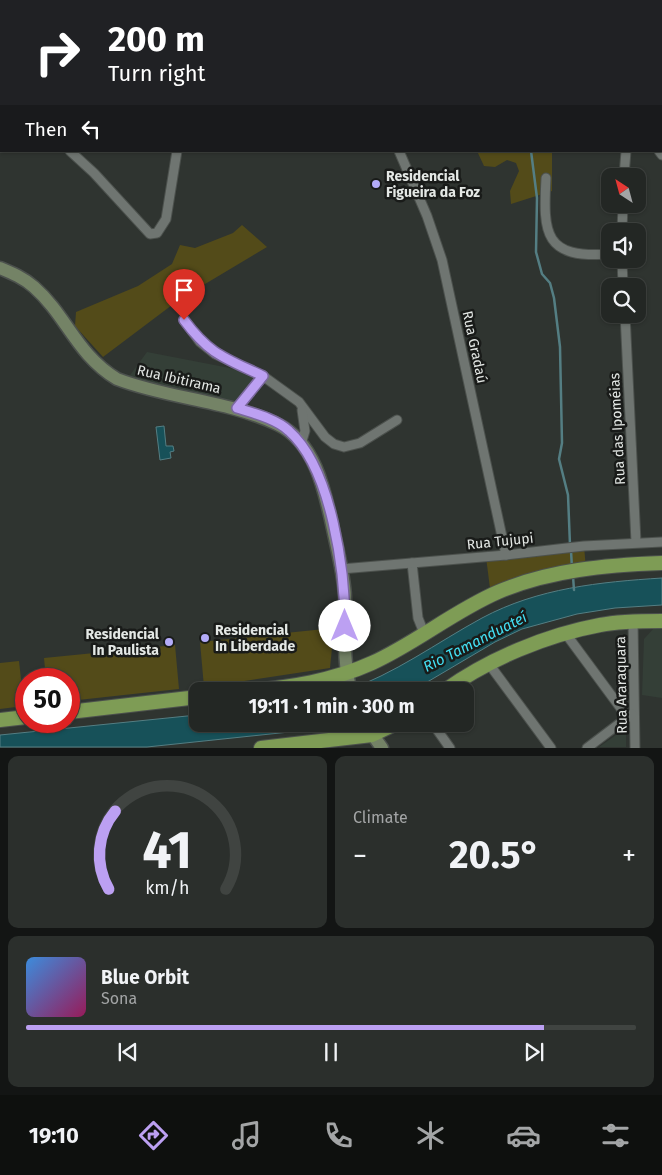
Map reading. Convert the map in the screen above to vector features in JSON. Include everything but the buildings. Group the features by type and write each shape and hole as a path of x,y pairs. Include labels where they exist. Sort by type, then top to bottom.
{"highway":[{"path":"349,682 373,662 500,592 541,578 586,569 662,563"},
{"path":"459,682 490,664 566,634 601,624 662,621"},
{"path":"80,711 189,698"},
{"path":"0,720 15,718"},
{"path":"262,748 347,732"}],"main road":[{"name":"Rua Ibitirama","path":"0,268 18,276 41,293 81,348 100,368 117,379 237,408 289,430 301,444 312,460 322,485 341,570 345,597 349,682"},
{"path":"371,732 382,748"}],"street":[{"path":"71,152 94,173 150,234 157,233 166,219 178,152"},
{"name":"Rua Gradaú","path":"399,152 427,216 442,260 506,555"},
{"path":"625,168 626,152"},
{"path":"546,178 545,226 552,238 558,245 575,254 601,254"},
{"path":"184,320 200,342 215,354 263,376 299,402 325,437 339,446 360,442 397,420"},
{"name":"Rua das Ipoméias","path":"625,323 636,542"},
{"path":"237,408 263,376"},
{"path":"299,402 305,423 301,444"},
{"name":"Rua Tujupi","path":"341,570 584,546 662,542"},
{"path":"412,562 418,618 424,633"},
{"name":"Rua Araraquara","path":"633,621 631,715 635,748"},
{"path":"566,634 631,715 587,748"},
{"path":"490,664 551,748"},
{"path":"439,732 450,748"}],"shaded area":[{"path":"477,152 552,152 552,191 511,204 510,191 519,171 516,163 507,160 495,167 484,166"},
{"path":"242,225 267,247 180,299 103,357 75,326 76,312 138,286 172,264 180,245 195,248 233,233"},
{"path":"147,352 240,370 258,378 246,409 128,378"},
{"path":"584,546 586,569 491,596 486,557"},
{"path":"656,626 662,626 662,698 642,695 644,639"},
{"path":"334,628 330,668 237,682 204,682 200,642"},
{"path":"175,645 179,689 80,700 80,668 45,668 44,658"},
{"path":"19,661 20,668 15,668 15,707 0,709 0,663"},
{"path":"626,728 626,747 599,747"}],"water":[{"path":"164,426 166,446 173,446 174,451 170,452 171,458 160,460 156,427"},
{"name":"Rio Tamanduateí","path":"662,578 662,605 615,608 577,614 522,629 495,642 427,682 368,682 503,608 547,593 616,582"},
{"path":"189,716 189,732 290,732 147,747 0,747 0,735 20,733 80,733 80,727"}],"waterway":[{"path":"531,152 537,198 536,252 542,274 550,283 554,298 560,347 562,443 559,459 568,495 570,545"},
{"path":"571,551 572,568"},
{"path":"573,576 574,590"}],"place":[{"name":"Residencial Figueira da Foz","path":"376,184"},
{"name":"Residencial In Liberdade","path":"205,638"},
{"name":"Residencial In Paulista","path":"169,642"}],"route":[{"path":"184,320 200,342 215,354 263,376 237,408 289,430 312,460 328,506 341,570 345,597 345,626"}]}
